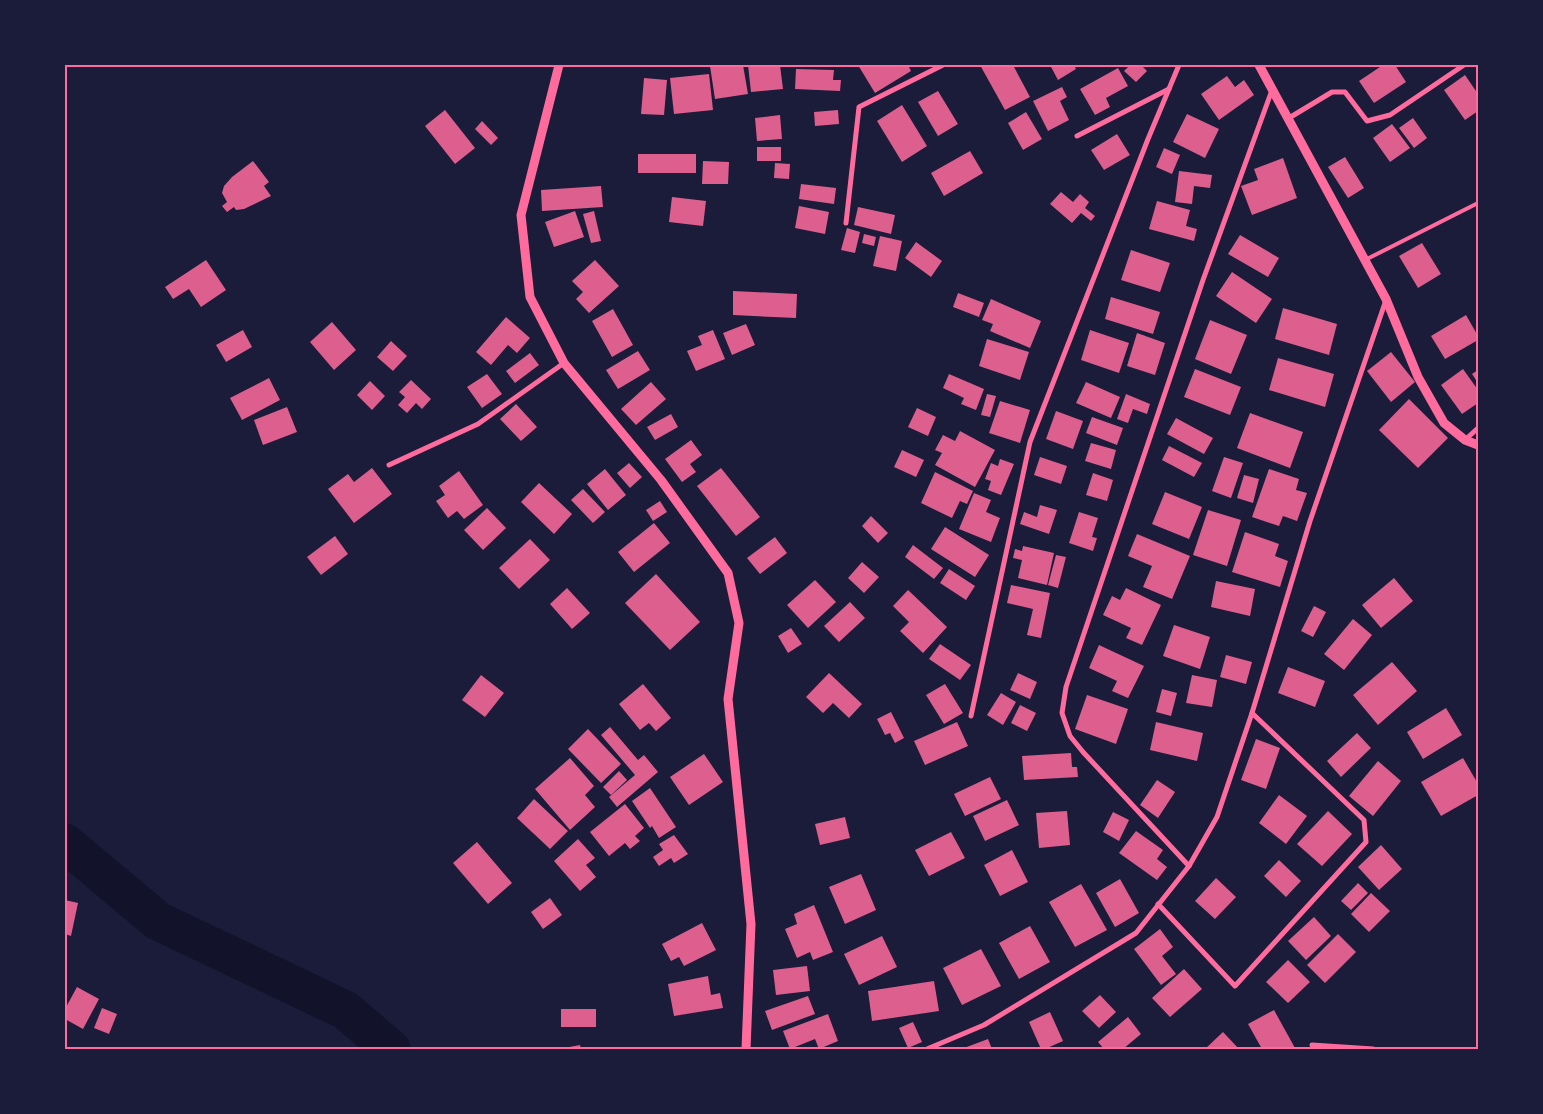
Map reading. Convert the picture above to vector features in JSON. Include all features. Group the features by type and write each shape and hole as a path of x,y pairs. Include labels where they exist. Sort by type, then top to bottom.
{"street":[{"path":"559,65 521,215 530,297 564,363 662,480 728,573 739,623 728,700 751,924 746,1049"},
{"path":"846,223 859,107 943,65"},
{"path":"971,716 1030,442 1148,138 1179,65"},
{"path":"1259,65 1386,299 1418,377 1444,424 1465,440 1478,445"},
{"path":"1289,118 1332,92 1345,92 1367,121 1381,118 1390,115 1464,65"},
{"path":"1076,136 1169,89"},
{"path":"1189,866 1083,752 1070,736 1062,713 1066,687 1203,280 1272,90"},
{"path":"928,1049 984,1025 1136,933 1189,866 1217,817 1252,713 1310,521 1386,299"},
{"path":"388,465 478,424 564,363"},
{"path":"1465,440 1478,428"},
{"path":"1158,904 1235,986 1366,842 1364,820 1252,713"},
{"path":"1312,1045 1373,1049"}],"lane":[{"path":"1365,260 1478,203"}],"building":[{"path":"743,65 748,94 715,99 710,66"},
{"path":"748,65 780,65 783,89 751,92"},
{"path":"858,65 908,65 911,71 875,93"},
{"path":"980,65 1013,65 1030,97 1005,110"},
{"path":"1050,65 1074,65 1076,69 1058,80"},
{"path":"1130,65 1141,65 1147,71 1136,82 1124,71"},
{"path":"1383,65 1395,65 1406,82 1374,103 1359,81"},
{"path":"1118,68 1128,86 1106,98 1110,107 1095,115 1080,89"},
{"path":"796,69 834,70 833,80 841,80 840,91 795,89"},
{"path":"709,74 713,110 674,114 670,78"},
{"path":"1465,75 1478,94 1478,111 1465,120 1444,90"},
{"path":"1227,76 1235,87 1244,80 1254,95 1219,120 1201,94"},
{"path":"644,78 667,80 664,115 641,114"},
{"path":"1062,87 1067,97 1060,101 1069,120 1048,131 1033,101"},
{"path":"938,91 958,124 938,136 918,102"},
{"path":"902,105 927,146 902,162 877,121"},
{"path":"445,110 475,148 455,164 425,126"},
{"path":"838,110 839,124 815,126 814,112"},
{"path":"1026,112 1042,139 1023,150 1008,123"},
{"path":"1187,114 1219,129 1205,158 1173,142"},
{"path":"780,115 782,139 757,141 755,118"},
{"path":"1413,118 1427,138 1414,148 1399,128"},
{"path":"482,121 498,138 491,145 475,129"},
{"path":"1392,124 1410,148 1390,162 1373,138"},
{"path":"1117,134 1130,155 1104,170 1091,150"},
{"path":"757,147 781,147 781,161 757,161"},
{"path":"1164,148 1180,155 1172,174 1156,167"},
{"path":"970,151 983,173 944,196 931,173"},
{"path":"638,154 696,154 696,173 638,173"},
{"path":"1345,157 1364,188 1348,198 1328,167"},
{"path":"1283,158 1297,198 1252,215 1241,186 1258,180 1254,169"},
{"path":"253,161 269,182 264,186 271,196 244,209 236,210 234,207 227,212 222,206 227,202 222,193 224,186 232,177"},
{"path":"703,161 729,162 728,184 702,184"},
{"path":"775,163 790,164 789,179 774,178"},
{"path":"1179,171 1212,175 1210,188 1194,186 1192,204 1175,202"},
{"path":"801,184 836,188 834,204 799,199"},
{"path":"601,186 603,207 542,211 541,190"},
{"path":"1061,192 1073,202 1080,194 1089,202 1085,208 1095,216 1091,221 1081,213 1072,223 1050,204"},
{"path":"672,197 706,201 703,226 669,222"},
{"path":"1157,201 1190,210 1186,226 1197,229 1194,241 1149,229"},
{"path":"799,206 829,212 825,234 795,228"},
{"path":"858,207 895,215 891,234 854,225"},
{"path":"575,211 584,237 554,247 545,222"},
{"path":"594,211 601,241 591,243 583,214"},
{"path":"847,228 860,232 855,253 841,250"},
{"path":"864,234 876,237 874,246 862,243"},
{"path":"1240,235 1279,258 1268,277 1228,254"},
{"path":"880,236 902,241 896,271 873,266"},
{"path":"916,242 942,261 931,277 905,258"},
{"path":"1422,243 1441,274 1418,288 1399,256"},
{"path":"1131,250 1170,263 1160,292 1121,280"},
{"path":"206,260 226,290 201,307 189,289 173,299 165,287"},
{"path":"595,260 619,286 589,313 576,299 583,292 572,281"},
{"path":"1232,272 1272,299 1256,323 1216,296"},
{"path":"733,291 797,294 796,318 733,315"},
{"path":"958,293 984,303 979,317 953,307"},
{"path":"1111,297 1160,312 1153,334 1105,319"},
{"path":"991,299 1041,321 1030,348 990,331 993,324 982,320"},
{"path":"1283,308 1337,324 1329,355 1275,339"},
{"path":"613,309 633,345 612,357 592,321"},
{"path":"1466,315 1478,336 1478,340 1445,359 1431,336"},
{"path":"506,317 530,338 517,353 508,345 491,365 476,352"},
{"path":"1210,320 1247,335 1231,374 1195,359"},
{"path":"332,322 356,350 334,370 310,342"},
{"path":"746,324 755,345 732,355 723,333"},
{"path":"243,330 252,347 226,362 216,345"},
{"path":"713,330 725,359 696,371 687,351 702,345 698,336"},
{"path":"1090,330 1129,343 1119,373 1081,360"},
{"path":"1137,333 1165,343 1155,375 1127,366"},
{"path":"987,339 1029,352 1020,380 979,366"},
{"path":"391,341 407,356 393,371 377,357"},
{"path":"638,351 650,370 618,389 606,370"},
{"path":"1391,352 1415,382 1391,402 1367,371"},
{"path":"530,353 539,365 515,383 506,371"},
{"path":"1278,358 1334,374 1325,407 1269,390"},
{"path":"1195,369 1241,387 1230,415 1184,397"},
{"path":"1463,369 1478,390 1478,403 1462,414 1441,385"},
{"path":"1478,370 1478,383 1472,374"},
{"path":"487,374 502,394 482,408 467,387"},
{"path":"949,374 984,389 976,410 961,404 964,398 943,388"},
{"path":"269,378 280,400 242,420 230,398"},
{"path":"411,380 431,399 422,409 416,403 407,413 398,405 405,397 399,392"},
{"path":"370,381 385,396 372,410 357,395"},
{"path":"651,382 666,399 636,425 621,409"},
{"path":"1086,382 1120,397 1111,418 1076,403"},
{"path":"987,394 996,396 990,417 981,415"},
{"path":"1126,394 1150,404 1147,414 1133,409 1128,423 1117,419"},
{"path":"1409,399 1448,438 1418,468 1379,430"},
{"path":"1000,401 1030,410 1020,443 989,433"},
{"path":"516,404 537,427 521,441 500,419"},
{"path":"287,407 297,432 263,445 254,420"},
{"path":"917,408 936,417 928,436 908,427"},
{"path":"1056,411 1083,421 1073,449 1046,439"},
{"path":"1250,413 1303,432 1290,468 1237,448"},
{"path":"671,414 678,427 655,440 647,427"},
{"path":"1092,417 1123,428 1117,445 1086,433"},
{"path":"1176,418 1213,438 1204,454 1167,434"},
{"path":"960,431 995,450 975,487 935,465 942,453 935,450 943,435 955,441"},
{"path":"691,440 702,455 690,464 696,472 682,482 665,459"},
{"path":"1091,443 1116,450 1111,469 1085,461"},
{"path":"1169,446 1202,463 1194,477 1162,460"},
{"path":"902,450 924,460 916,477 894,467"},
{"path":"1040,457 1067,466 1061,484 1034,475"},
{"path":"1224,457 1243,463 1231,498 1212,491"},
{"path":"1000,459 1014,464 1001,495 988,490 991,481 985,479 991,463 998,466"},
{"path":"629,463 642,477 630,488 617,473"},
{"path":"372,468 392,494 354,523 328,489 348,474 354,482"},
{"path":"721,468 760,517 736,536 697,486"},
{"path":"605,469 626,495 608,510 587,484"},
{"path":"1269,469 1299,479 1296,490 1307,493 1297,521 1283,516 1279,526 1252,517"},
{"path":"459,471 483,505 464,519 457,511 448,518 436,501 445,495 439,486"},
{"path":"935,472 973,491 967,504 960,501 952,518 921,503"},
{"path":"1093,473 1113,480 1107,501 1086,495"},
{"path":"1244,475 1259,479 1253,503 1237,498"},
{"path":"539,483 572,514 554,534 521,502"},
{"path":"583,489 605,512 593,523 571,500"},
{"path":"1165,492 1202,507 1189,539 1152,524"},
{"path":"974,493 991,500 986,512 1000,518 991,542 959,529"},
{"path":"660,501 667,512 653,521 646,510"},
{"path":"1040,505 1057,510 1049,534 1020,524 1024,512 1037,517"},
{"path":"487,508 506,528 483,550 464,530"},
{"path":"1208,510 1241,520 1227,566 1193,555"},
{"path":"1079,512 1098,518 1092,537 1097,538 1093,551 1069,543"},
{"path":"871,516 888,533 878,543 862,526"},
{"path":"654,523 670,543 634,572 618,552"},
{"path":"945,527 989,555 975,577 931,549"},
{"path":"1245,532 1279,544 1275,556 1288,561 1280,587 1232,572"},
{"path":"1137,534 1190,556 1172,599 1143,587 1152,566 1128,556"},
{"path":"335,536 348,554 321,575 307,557"},
{"path":"775,537 787,553 760,574 747,558"},
{"path":"530,539 550,560 519,589 499,568"},
{"path":"913,545 943,568 934,579 905,557"},
{"path":"1023,546 1054,553 1047,585 1018,578 1022,560 1013,558 1015,549 1022,551"},
{"path":"1056,555 1066,557 1058,588 1048,585"},
{"path":"862,562 879,577 864,593 848,578"},
{"path":"949,569 975,586 966,600 940,583"},
{"path":"656,574 700,622 670,650 625,603"},
{"path":"1394,578 1413,601 1381,628 1362,605"},
{"path":"815,580 836,602 808,628 787,605"},
{"path":"1216,581 1255,589 1250,616 1211,607"},
{"path":"1011,585 1050,593 1041,638 1027,635 1033,609 1007,603"},
{"path":"567,588 590,613 572,629 550,604"},
{"path":"1126,588 1161,605 1142,645 1126,638 1131,628 1103,615 1112,596 1120,600"},
{"path":"908,590 947,627 923,653 900,631 909,622 893,606"},
{"path":"850,602 865,618 839,642 824,626"},
{"path":"1314,606 1326,612 1313,637 1301,631"},
{"path":"1353,619 1372,635 1344,670 1324,654"},
{"path":"1174,625 1210,637 1200,669 1163,656"},
{"path":"791,628 802,644 788,653 778,636"},
{"path":"940,644 971,665 960,680 929,659"},
{"path":"1099,645 1144,666 1128,698 1112,691 1117,681 1089,668"},
{"path":"1226,655 1252,662 1246,684 1220,677"},
{"path":"1392,662 1417,691 1378,725 1353,695"},
{"path":"1288,667 1325,681 1315,707 1278,693"},
{"path":"829,673 862,704 849,718 833,703 823,713 806,697"},
{"path":"1018,673 1037,682 1030,699 1010,690"},
{"path":"481,675 504,693 485,717 462,700"},
{"path":"1192,675 1217,680 1212,707 1186,703"},
{"path":"643,684 671,718 656,731 649,723 640,730 619,704"},
{"path":"945,684 963,713 944,724 926,695"},
{"path":"1162,689 1177,693 1171,716 1156,712"},
{"path":"1001,693 1016,702 1003,725 987,715"},
{"path":"1087,695 1128,709 1116,744 1075,729"},
{"path":"1020,705 1036,713 1027,731 1011,723"},
{"path":"1446,708 1462,735 1423,759 1407,732"},
{"path":"891,712 904,738 895,743 890,733 885,735 877,719"},
{"path":"957,722 968,746 925,765 914,741"},
{"path":"1156,722 1203,733 1197,761 1150,750"},
{"path":"610,727 638,760 644,755 658,772 617,807 609,797 635,775 601,735"},
{"path":"588,729 621,764 601,783 568,749"},
{"path":"1357,733 1371,748 1341,777 1327,761"},
{"path":"1256,739 1280,748 1266,789 1241,780"},
{"path":"1071,753 1072,767 1077,767 1078,777 1024,780 1022,756"},
{"path":"704,754 723,782 689,805 670,777"},
{"path":"570,758 594,786 585,795 595,807 570,830 535,789"},
{"path":"1463,758 1478,784 1478,795 1441,816 1421,782"},
{"path":"1378,761 1401,781 1373,816 1349,796"},
{"path":"619,771 627,780 611,795 603,787"},
{"path":"990,777 1001,799 965,816 954,794"},
{"path":"1157,780 1175,792 1158,818 1140,805"},
{"path":"650,788 676,827 659,838 632,801"},
{"path":"1279,795 1307,816 1286,844 1259,823"},
{"path":"534,799 568,831 550,849 517,818"},
{"path":"1007,800 1019,825 985,841 973,816"},
{"path":"625,804 644,828 635,836 640,841 630,849 625,843 609,856 590,832"},
{"path":"1067,811 1070,845 1039,848 1036,813"},
{"path":"1328,811 1352,834 1322,866 1297,844"},
{"path":"1113,812 1129,820 1119,841 1103,832"},
{"path":"845,817 850,838 820,845 815,824"},
{"path":"1136,831 1163,850 1157,859 1167,867 1157,880 1119,853"},
{"path":"951,832 965,858 929,876 915,850"},
{"path":"674,835 688,854 674,863 671,858 659,866 653,857 663,850 659,844"},
{"path":"578,839 595,858 586,865 596,877 580,891 554,861"},
{"path":"477,842 512,883 488,904 453,863"},
{"path":"1381,845 1402,869 1379,890 1358,867"},
{"path":"1012,850 1028,882 1000,896 984,865"},
{"path":"1279,860 1301,881 1286,897 1264,876"},
{"path":"861,874 876,910 845,924 829,887"},
{"path":"1216,878 1236,897 1215,919 1195,901"},
{"path":"1120,879 1139,913 1115,927 1096,893"},
{"path":"1358,883 1368,893 1351,910 1341,901"},
{"path":"1081,884 1107,930 1075,947 1049,902"},
{"path":"1371,893 1390,911 1369,932 1351,914"},
{"path":"550,898 562,915 543,929 531,912"},
{"path":"65,900 78,903 71,936 65,934"},
{"path":"814,905 833,952 813,960 810,952 797,958 785,929 797,924 794,914"},
{"path":"1314,917 1331,936 1306,960 1288,941"},
{"path":"702,923 716,950 684,966 679,957 671,961 662,944"},
{"path":"1030,926 1050,962 1019,979 999,943"},
{"path":"1160,929 1173,947 1162,956 1176,974 1161,985 1134,949"},
{"path":"1338,934 1356,952 1325,983 1307,965"},
{"path":"882,936 897,967 859,985 844,954"},
{"path":"981,949 1001,986 962,1005 943,968"},
{"path":"1288,960 1310,982 1288,1003 1266,982"},
{"path":"807,966 810,991 776,995 773,970"},
{"path":"1184,969 1202,989 1170,1017 1152,998"},
{"path":"708,976 711,995 720,993 723,1008 674,1016 668,984"},
{"path":"934,981 939,1011 872,1021 868,991"},
{"path":"77,987 99,999 83,1029 65,1019 65,1009"},
{"path":"1100,995 1116,1012 1099,1028 1082,1011"},
{"path":"808,996 815,1014 772,1030 765,1011"},
{"path":"102,1008 117,1014 109,1034 94,1028"},
{"path":"561,1009 596,1009 596,1027 561,1027"},
{"path":"1274,1010 1294,1049 1262,1049 1248,1024"},
{"path":"1050,1012 1063,1041 1041,1049 1029,1022"},
{"path":"828,1014 838,1041 819,1049 815,1039 790,1049 783,1031"},
{"path":"1128,1017 1141,1034 1123,1049 1104,1049 1098,1042"},
{"path":"913,1022 922,1042 908,1048 899,1028"},
{"path":"1223,1032 1239,1049 1205,1049"},
{"path":"988,1039 992,1049 964,1048"},
{"path":"580,1045 581,1049 564,1049 564,1048"}],"waterway":[{"path":"65,843 158,921 345,1010 391,1049"}]}
